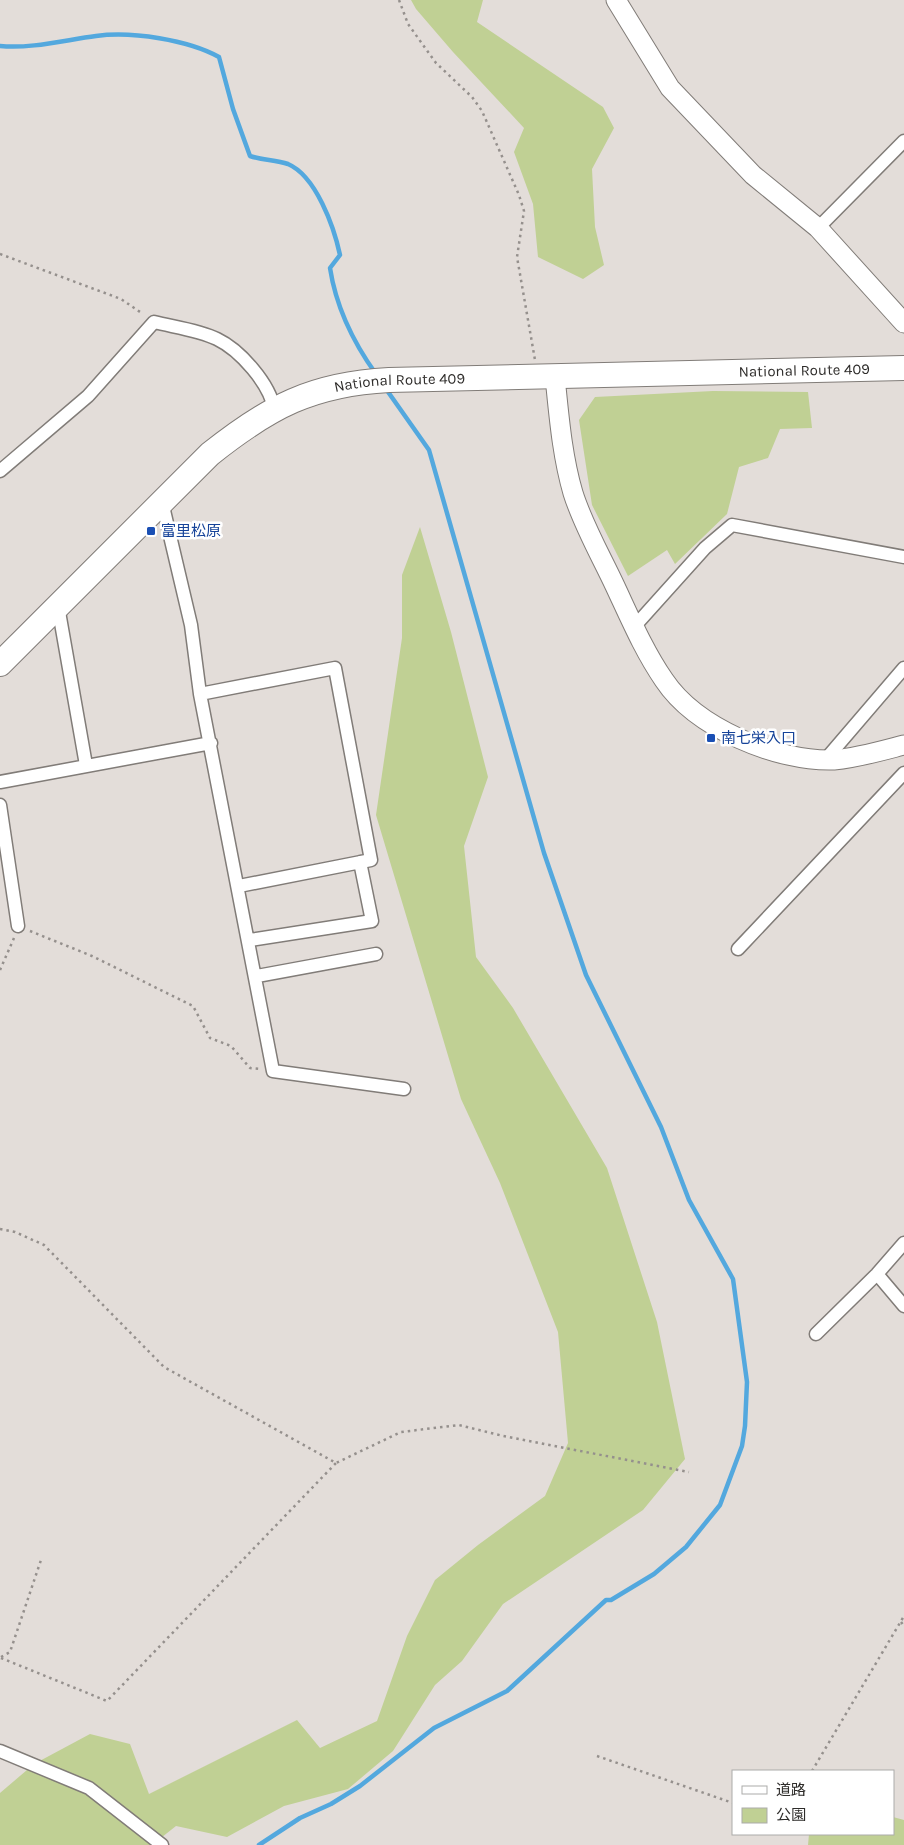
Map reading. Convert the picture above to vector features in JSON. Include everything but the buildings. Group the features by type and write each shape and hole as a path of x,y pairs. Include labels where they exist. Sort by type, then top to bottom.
{"highway":[{"name":"National Route 409","path":"0,664 210,454 246,426 274,409 307,395 357,382 904,368"}],"street":[{"path":"616,0 670,88 753,175 818,228 904,323"},
{"path":"818,228 904,141"},
{"path":"0,471 88,396 154,322 218,339 250,364 272,398 274,409"},
{"path":"547,378 559,422 574,494 634,628 665,682 693,710 723,731 758,746 791,756 826,759 871,754 904,745"},
{"path":"162,502 191,625 200,694 250,940 274,1070 404,1089"},
{"path":"634,628 705,548 732,525 904,557"},
{"path":"58,606 86,765"},
{"path":"200,694 335,668 371,860 239,886"},
{"path":"826,759 904,668"},
{"path":"0,782 211,743"},
{"path":"738,949 904,773"},
{"path":"0,805 18,926"},
{"path":"250,940 372,921 360,862"},
{"path":"257,976 376,954"},
{"path":"816,1334 877,1274 904,1243"},
{"path":"877,1274 904,1306"},
{"path":"0,1751 89,1788 162,1845"}],"path":[{"path":"399,0 408,24 436,63 472,97 482,111 519,195 524,211 517,257 523,302 547,378"},
{"path":"0,254 121,299 154,322"},
{"path":"0,970 18,926 92,956 193,1006 210,1038 231,1046 250,1068 274,1070"},
{"path":"0,1229 15,1232 44,1244 164,1367 336,1463"},
{"path":"1,1658 107,1701 336,1463 402,1432 459,1425 502,1436 689,1472"},
{"path":"1,1658 10,1652 41,1560"},
{"path":"813,1770 904,1616"},
{"path":"901,1622 904,1626"},
{"path":"597,1756 732,1803"}],"green space":[{"path":"411,0 483,0 477,22 603,107 614,128 592,169 595,227 604,265 583,279 538,257 533,204 514,152 524,128 453,52 416,9"},
{"path":"713,391 808,392 812,428 780,429 768,458 739,467 727,514 675,564 667,550 628,576 592,505 579,420 595,397"},
{"path":"420,527 451,632 488,777 464,846 476,957 513,1008 607,1168 657,1322 685,1459 643,1510 503,1604 462,1661 435,1685 393,1751 348,1789 284,1806 227,1837 176,1826 152,1845 0,1845 0,1793 34,1764 90,1734 130,1744 149,1794 297,1720 320,1748 377,1721 407,1636 435,1580 478,1545 545,1496 568,1443 558,1332 500,1183 461,1099 376,815 402,638 402,575"},
{"path":"894,1817 904,1820 904,1845 808,1845 809,1835 894,1835"}],"waterway":[{"path":"0,46 36,45 96,36 126,35 159,38 176,42 219,57 233,109 250,156 288,164 298,170 307,179 322,204 340,255 330,268 336,297 353,337 376,374"},
{"path":"259,1845 300,1818 331,1804 360,1786 434,1728 507,1691 606,1600 611,1600 654,1574 686,1547 720,1505 742,1446 745,1426 747,1382 733,1279 689,1200 661,1127 586,975 544,853 429,450 386,389"}],"place":[{"name":"富里松原","path":"151,531"},
{"name":"南七栄入口","path":"711,738"}]}
